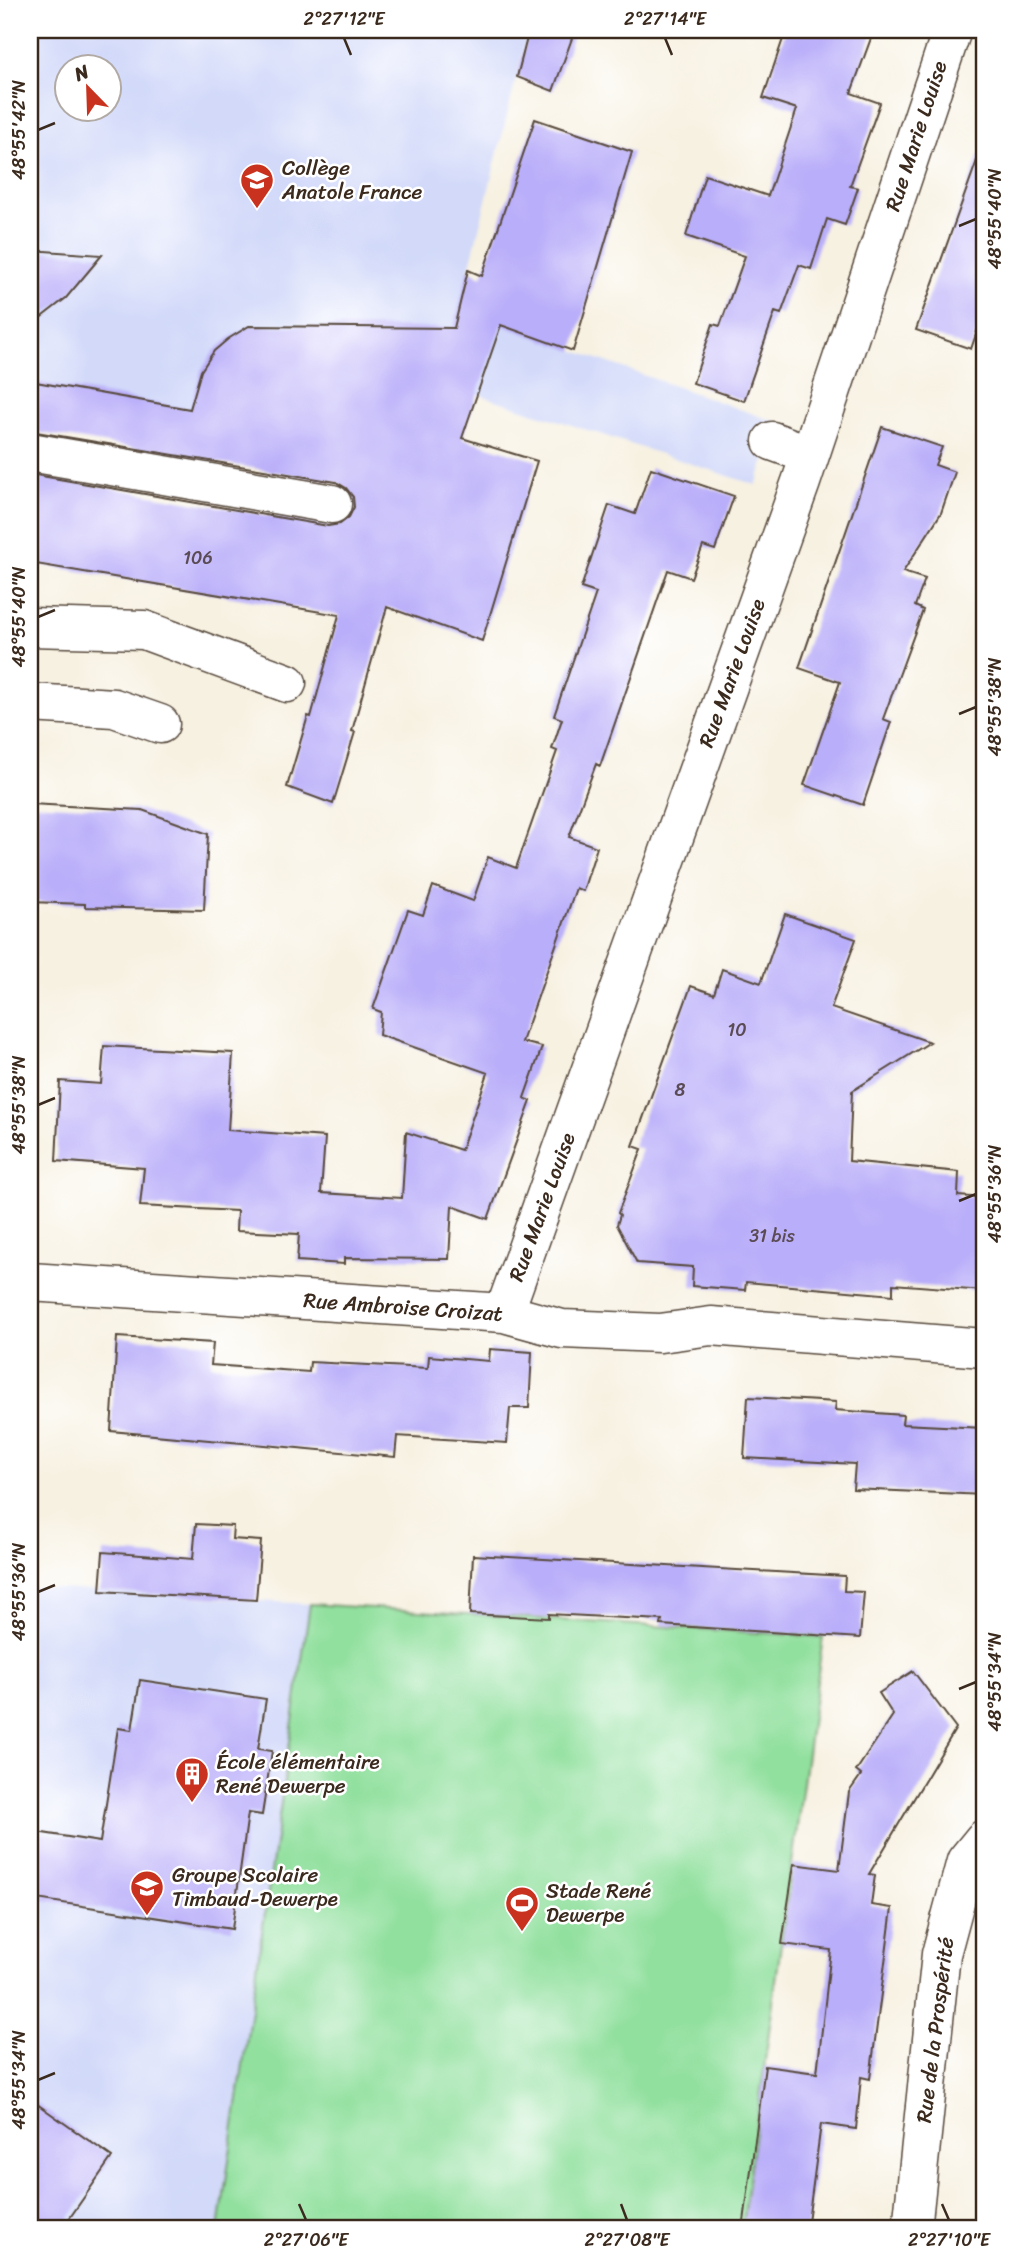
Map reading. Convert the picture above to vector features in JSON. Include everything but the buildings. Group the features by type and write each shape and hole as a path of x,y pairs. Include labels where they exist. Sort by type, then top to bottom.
{"street":[{"name":"Rue Marie Louise","path":"504,1313 810,455 952,30"},
{"path":"772,441 810,455"},
{"path":"30,452 332,504"},
{"path":"30,627 144,630 287,683"},
{"path":"30,703 114,708 160,724"},
{"name":"Rue Ambroise Croizat","path":"30,1282 504,1313 562,1329 660,1333 711,1326 984,1348"},
{"name":"Rue de la Prospérité","path":"912,2229 941,1954 966,1861 984,1839"}],"shaded area":[{"name":"Collège Anatole France","path":"30,30 528,30 459,310 779,423 756,485 477,394 402,447 30,382"},
{"name":"Groupe Scolaire Timbaud-Dewerpe","path":"30,1587 310,1604 219,2229 30,2229"}],"green space":[{"name":"Stade René Dewerpe","path":"310,1604 823,1637 742,2229 219,2229"}],"place":[{"name":"Collège Anatole France","path":"257,210"},
{"name":"École élémentaire René Dewerpe","path":"192,1804"},
{"name":"Groupe Scolaire Timbaud-Dewerpe","path":"147,1917"},
{"name":"Stade René Dewerpe","path":"522,1933"}]}
